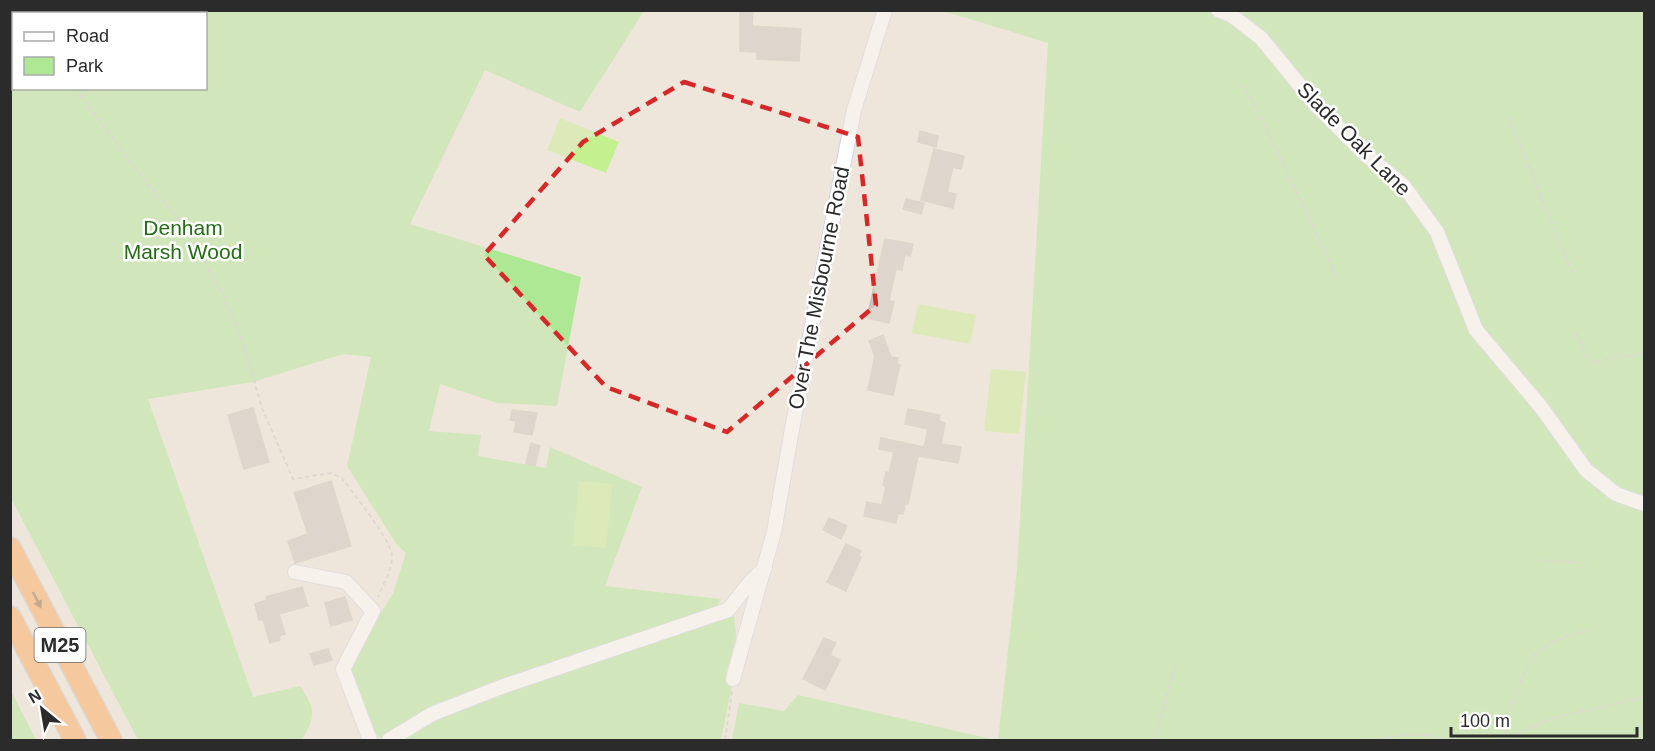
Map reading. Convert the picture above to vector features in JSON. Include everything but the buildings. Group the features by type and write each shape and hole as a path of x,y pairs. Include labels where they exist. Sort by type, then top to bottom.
{"highway":[{"name":"M25","path":"10,548 111,741"},
{"name":"M25","path":"10,617 75,741"}],"street":[{"name":"Over The Misbourne Road","path":"733,679 774,532 854,110 885,10"},
{"name":"Slade Oak Lane","path":"1218,10 1231,15 1262,38 1315,104 1366,155 1403,184 1437,232 1476,330 1541,407 1586,470 1616,494 1644,504"},
{"path":"389,741 432,714 491,690 728,610 750,582 765,568"},
{"path":"295,572 346,582 373,611 343,669 370,741"}],"path":[{"path":"1241,84 1252,99 1339,281"},
{"path":"77,90 148,185 181,220 221,290 241,336 262,408 293,479 330,472 342,478 388,542 392,556 390,566 373,611"},
{"path":"1508,116 1572,272"},
{"path":"1576,333 1588,358 1593,362 1644,354"},
{"path":"1597,361 1599,368"},
{"path":"1538,560 1585,563"},
{"path":"1501,740 1523,673 1534,654 1544,646 1592,629"},
{"path":"1155,741 1177,660"},
{"path":"725,741 733,679"},
{"path":"1501,740 1550,719 1640,698 1644,695"},
{"path":"1372,741 1414,734 1433,735 1444,741"}],"highlighted area":[{"path":"684,82 858,137 876,305 727,432 606,387 484,255 583,142"}],"green space":[{"name":"Denham Marsh Wood","path":"11,11 644,11 580,112 485,70 410,224 581,277 557,406 497,403 440,384 429,431 481,435 478,456 546,468 550,447 642,487 605,586 721,599 714,613 426,713 380,738 373,732 347,668 393,593 406,553 397,545 347,466 371,357 343,354 253,382 148,399 253,697 300,686 309,701 312,718 302,740 138,740 11,498"},
{"path":"943,11 1644,11 1644,740 998,740 1017,570 1048,43"},
{"path":"560,118 619,142 606,173 547,150"},
{"path":"918,304 976,315 970,344 912,333"},
{"path":"991,369 1026,372 1019,434 984,431"},
{"path":"579,481 612,484 606,548 573,545"},
{"path":"734,616 738,656 721,740 397,740 441,714"},
{"path":"11,691 36,740 11,740"},
{"path":"798,695 996,740 732,740 739,703 784,711"}]}
